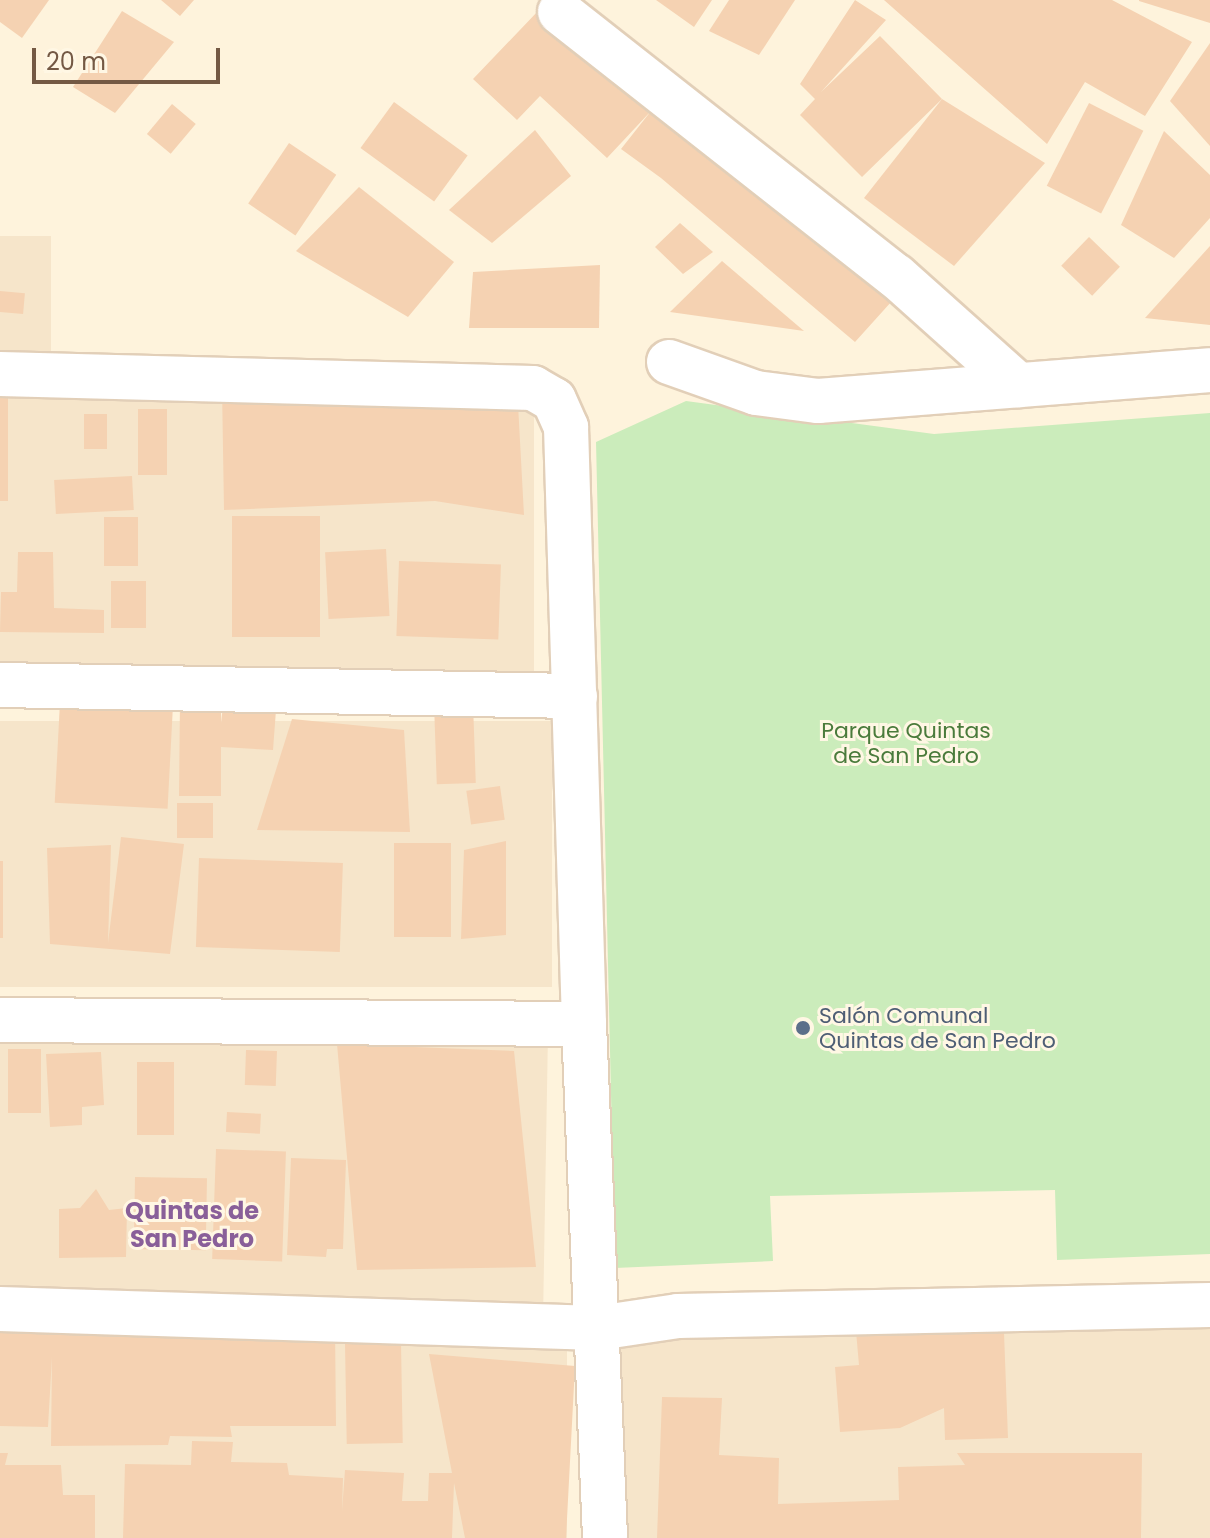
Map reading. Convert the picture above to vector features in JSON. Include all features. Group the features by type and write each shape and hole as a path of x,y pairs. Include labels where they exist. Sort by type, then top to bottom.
{"street":[{"path":"560,12 896,276 1018,385"},
{"path":"669,362 756,393 818,401 1210,370"},
{"path":"0,374 533,388 554,400 566,427 584,1024 605,1538"},
{"path":"0,685 575,696"},
{"path":"0,1020 584,1024"},
{"path":"0,1309 598,1328 678,1316 1210,1305"}],"shaded area":[{"path":"0,236 51,236 51,383 0,383"},
{"path":"0,397 534,397 534,686 0,686"},
{"path":"0,721 552,721 552,987 0,987"},
{"path":"0,1028 548,1038 543,1315 0,1305"},
{"path":"618,1320 1210,1320 1210,1538 618,1538"},
{"path":"0,1332 567,1332 567,1538 0,1538"}],"green space":[{"name":"Parque Quintas de San Pedro","path":"686,401 934,434 1210,413 1210,1254 1057,1260 1055,1190 770,1196 773,1261 615,1268 596,442"}],"building":[{"path":"0,0 49,0 22,38 0,22"},
{"path":"161,0 194,0 180,16"},
{"path":"656,0 712,0 694,27"},
{"path":"729,0 795,0 759,55 709,31"},
{"path":"855,0 886,20 821,92 880,36 942,99 862,177 800,115 815,99 800,84"},
{"path":"884,0 1112,0 1192,42 1145,116 1085,82 1047,144"},
{"path":"1210,0 1210,23 1139,1"},
{"path":"539,10 892,301 855,342 661,178 621,149 651,111 607,158 540,96 517,120 473,79"},
{"path":"122,11 174,42 115,113 73,87"},
{"path":"1210,43 1210,146 1170,101"},
{"path":"942,99 1045,163 954,266 864,198"},
{"path":"394,102 468,155 434,202 360,148"},
{"path":"1089,103 1143,131 1101,214 1047,186"},
{"path":"172,104 196,124 171,154 147,134"},
{"path":"535,130 571,176 492,243 449,210"},
{"path":"1164,131 1210,175 1210,218 1174,258 1121,225"},
{"path":"289,143 336,175 295,235 248,204"},
{"path":"359,187 454,262 408,317 296,251"},
{"path":"680,223 713,252 683,274 655,247"},
{"path":"1089,237 1120,267 1092,296 1061,266"},
{"path":"1210,246 1210,325 1145,318"},
{"path":"722,261 804,331 670,312"},
{"path":"600,265 599,328 469,328 473,272"},
{"path":"0,291 25,293 23,314 0,312"},
{"path":"222,388 518,404 524,515 435,501 224,510"},
{"path":"0,389 8,389 8,501 0,501"},
{"path":"138,409 167,409 167,475 138,475"},
{"path":"84,414 107,414 107,449 84,449"},
{"path":"132,476 134,510 56,514 54,480"},
{"path":"232,516 320,516 320,637 232,637"},
{"path":"104,517 138,517 138,566 104,566"},
{"path":"386,549 390,616 329,619 325,552"},
{"path":"18,552 53,552 54,608 104,610 104,633 0,632 1,592 17,592"},
{"path":"399,561 501,565 498,640 396,636"},
{"path":"111,581 146,581 146,628 111,628"},
{"path":"180,700 221,700 221,723 223,706 276,710 273,750 221,747 221,796 179,796"},
{"path":"60,702 173,708 168,809 55,803"},
{"path":"473,703 476,783 437,784 434,704"},
{"path":"292,719 404,730 410,832 257,830"},
{"path":"500,786 505,820 471,824 466,791"},
{"path":"177,803 213,803 213,838 177,838"},
{"path":"121,837 184,844 170,954 50,944 47,848 111,845 108,943"},
{"path":"506,841 506,935 461,939 464,850"},
{"path":"394,843 451,843 451,937 394,937"},
{"path":"199,858 343,863 340,952 196,947"},
{"path":"0,861 3,861 3,938 0,938"},
{"path":"337,1044 514,1051 536,1267 357,1270"},
{"path":"8,1049 41,1049 41,1113 8,1113"},
{"path":"246,1050 277,1051 276,1086 245,1085"},
{"path":"101,1052 104,1105 82,1107 82,1125 50,1127 46,1054"},
{"path":"137,1062 174,1062 174,1135 137,1135"},
{"path":"227,1112 261,1114 260,1134 226,1132"},
{"path":"216,1149 286,1151 282,1261 212,1259"},
{"path":"291,1158 346,1160 343,1249 327,1249 326,1257 287,1255"},
{"path":"135,1177 207,1178 206,1250 134,1249"},
{"path":"96,1189 109,1210 127,1208 126,1257 59,1258 59,1209 80,1208"},
{"path":"0,1316 335,1325 336,1426 230,1426 232,1437 170,1436 168,1445 51,1446 52,1357 48,1427 0,1426"},
{"path":"855,1320 942,1321 1004,1333 1008,1438 945,1440 944,1408 900,1428 840,1432 835,1367 859,1365"},
{"path":"401,1343 403,1443 347,1444 345,1344"},
{"path":"429,1354 575,1366 566,1538 465,1538 454,1483 452,1538 123,1538 125,1464 191,1465 192,1441 233,1442 231,1462 287,1463 289,1475 343,1478 342,1511 345,1470 404,1473 402,1501 428,1501 429,1473 452,1473"},
{"path":"662,1397 722,1398 719,1455 779,1458 778,1504 899,1500 898,1467 965,1465 957,1453 1142,1453 1141,1538 657,1538"},
{"path":"0,1453 8,1453 5,1465 61,1465 63,1495 95,1495 95,1538 0,1538"}],"place":[{"name":"Salón Comunal Quintas de San Pedro","path":"803,1028"}],"district":[{"name":"Quintas de San Pedro","path":"192,1225"}]}
